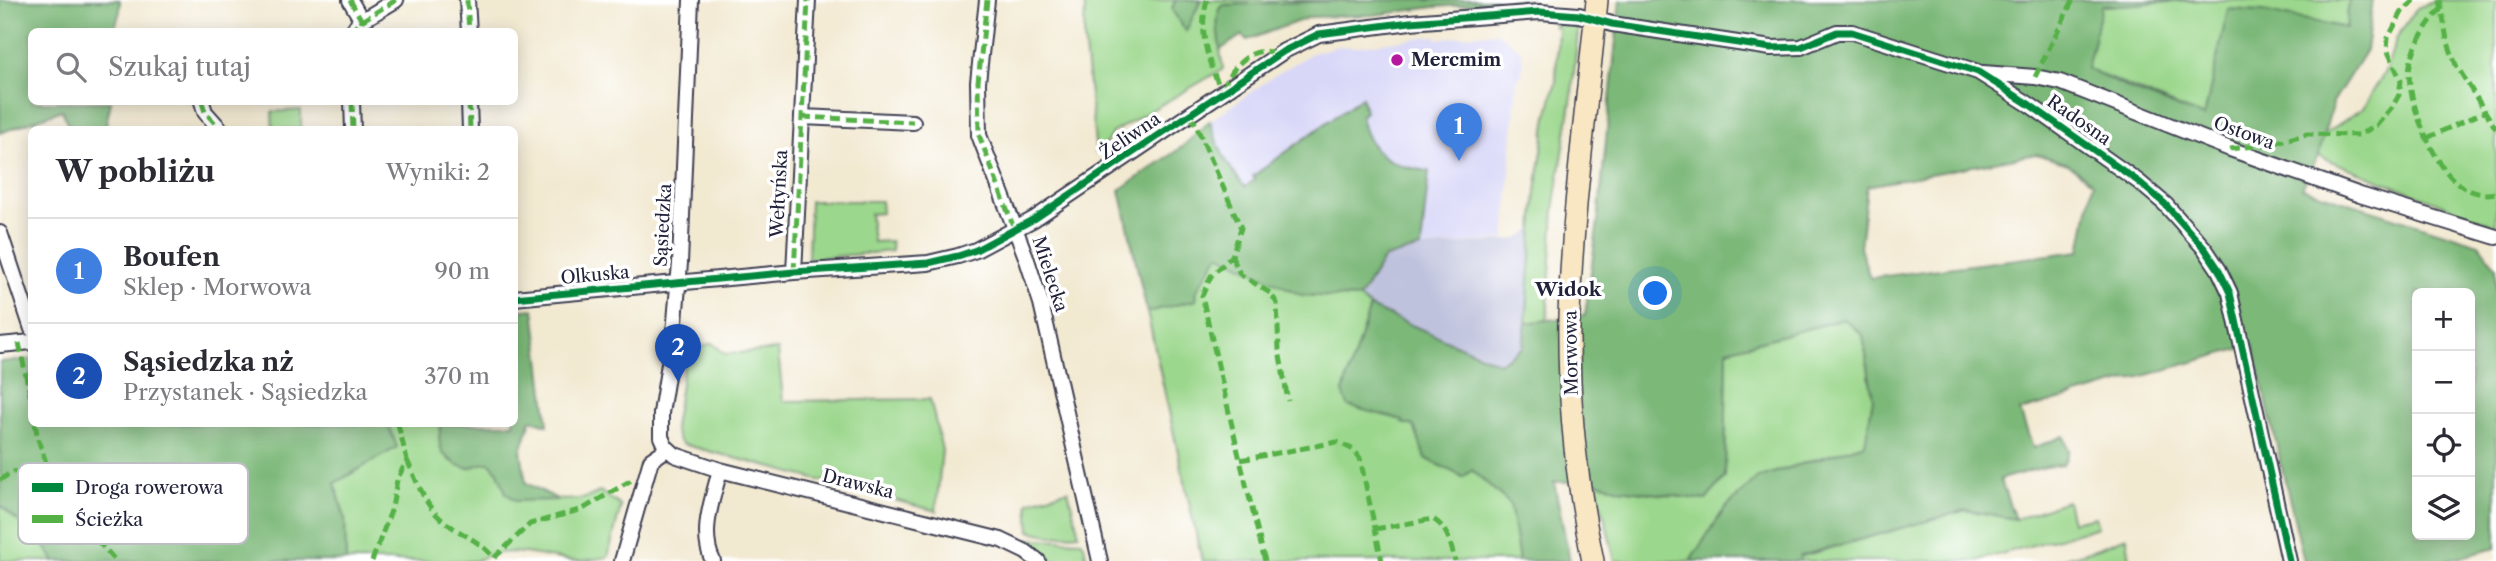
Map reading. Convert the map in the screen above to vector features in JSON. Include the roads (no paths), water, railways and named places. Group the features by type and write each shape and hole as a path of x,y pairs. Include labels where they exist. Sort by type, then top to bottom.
{"main road":[{"name":"Morwowa","path":"1593,561 1580,493 1569,341 1571,273 1596,10"}],"street":[{"path":"349,0 357,26 396,0"},
{"path":"467,0 469,28"},
{"name":"Sąsiedzka","path":"667,449 661,437 661,413 679,282 691,0"},
{"name":"Wełtyńska","path":"794,272 808,0"},
{"name":"Mielecka","path":"988,0 978,82 978,124 983,149 1041,303 1100,561"},
{"name":"Żeliwna","path":"679,282 928,263 976,250 1015,231 1284,51 1308,38 1342,31 1460,17 1540,12 1579,15 1596,10"},
{"name":"Radosna","path":"1596,10 1771,47 1801,47 1843,31 1978,72 2139,182 2186,226 2219,270 2230,293 2289,561"},
{"name":"Ostowa","path":"1978,72 2060,82 2230,149 2360,195 2496,237"},
{"path":"203,105 205,112 217,126"},
{"path":"352,105 353,126"},
{"path":"469,105 470,126"},
{"path":"802,117 913,122"},
{"path":"0,233 28,317"},
{"name":"Olkuska","path":"518,298 679,282"},
{"path":"0,345 28,342"},
{"path":"622,561 651,460 667,449"},
{"name":"Drawska","path":"667,449 679,458 720,470 1001,540 1038,561"},
{"path":"713,561 707,543 708,521 720,470"}],"place":[{"name":"Mercmim","path":"1397,60"},
{"name":"Boufen","path":"1459,161"},
{"name":"Sąsiedzka nż","path":"678,382"}],"district":[{"name":"Widok","path":"1568,289"}]}
